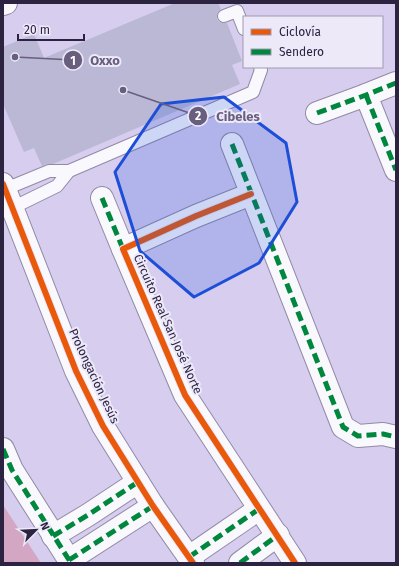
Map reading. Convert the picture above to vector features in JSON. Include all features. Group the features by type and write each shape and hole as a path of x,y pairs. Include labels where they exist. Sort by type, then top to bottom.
{"street":[{"path":"317,113 396,83"},
{"path":"366,95 396,170"},
{"path":"232,144 343,427 358,436 383,434 396,437"},
{"name":"Circuito Real San José Norte","path":"123,249 196,216 251,194"},
{"name":"Prolongación Jesús","path":"5,197 76,371 103,426 153,506 191,560"},
{"name":"Circuito Real San José Norte","path":"102,198 185,395 296,563"},
{"path":"3,449 12,470 70,561 153,506"},
{"path":"53,536 138,482"},
{"path":"191,560 259,509"},
{"path":"240,563 278,535"}],"lane":[{"path":"224,16 237,11 243,26"},
{"path":"5,197 49,171 69,171 253,92 261,70 260,68"},
{"path":"5,197 57,186 69,171"}],"highlighted area":[{"path":"224,97 286,143 297,202 259,263 194,297 140,251 115,172 161,104"}],"shaded area":[{"path":"3,505 41,563 3,563"}],"building":[{"path":"175,3 218,3 221,9 217,14 217,19 219,22 227,23 242,61 232,65 240,84 53,164 46,164 42,166 34,148 24,152 3,104 3,47 34,34 44,58"}],"marked path":[{"path":"317,113 396,83"},
{"path":"366,95 396,170"},
{"path":"232,144 343,427 358,436 383,434 396,437"},
{"path":"102,198 123,249"},
{"path":"3,449 12,470 71,563"},
{"path":"53,536 138,482"},
{"path":"69,560 153,506"},
{"path":"189,557 259,509"},
{"path":"240,563 278,535"}],"cycle path":[{"path":"3,184 76,371 103,426 153,506 193,563"},
{"path":"251,194 196,216 123,249 185,395 295,563"}],"place":[{"name":"Oxxo","path":"15,57"},
{"name":"Cibeles","path":"123,90"}]}
